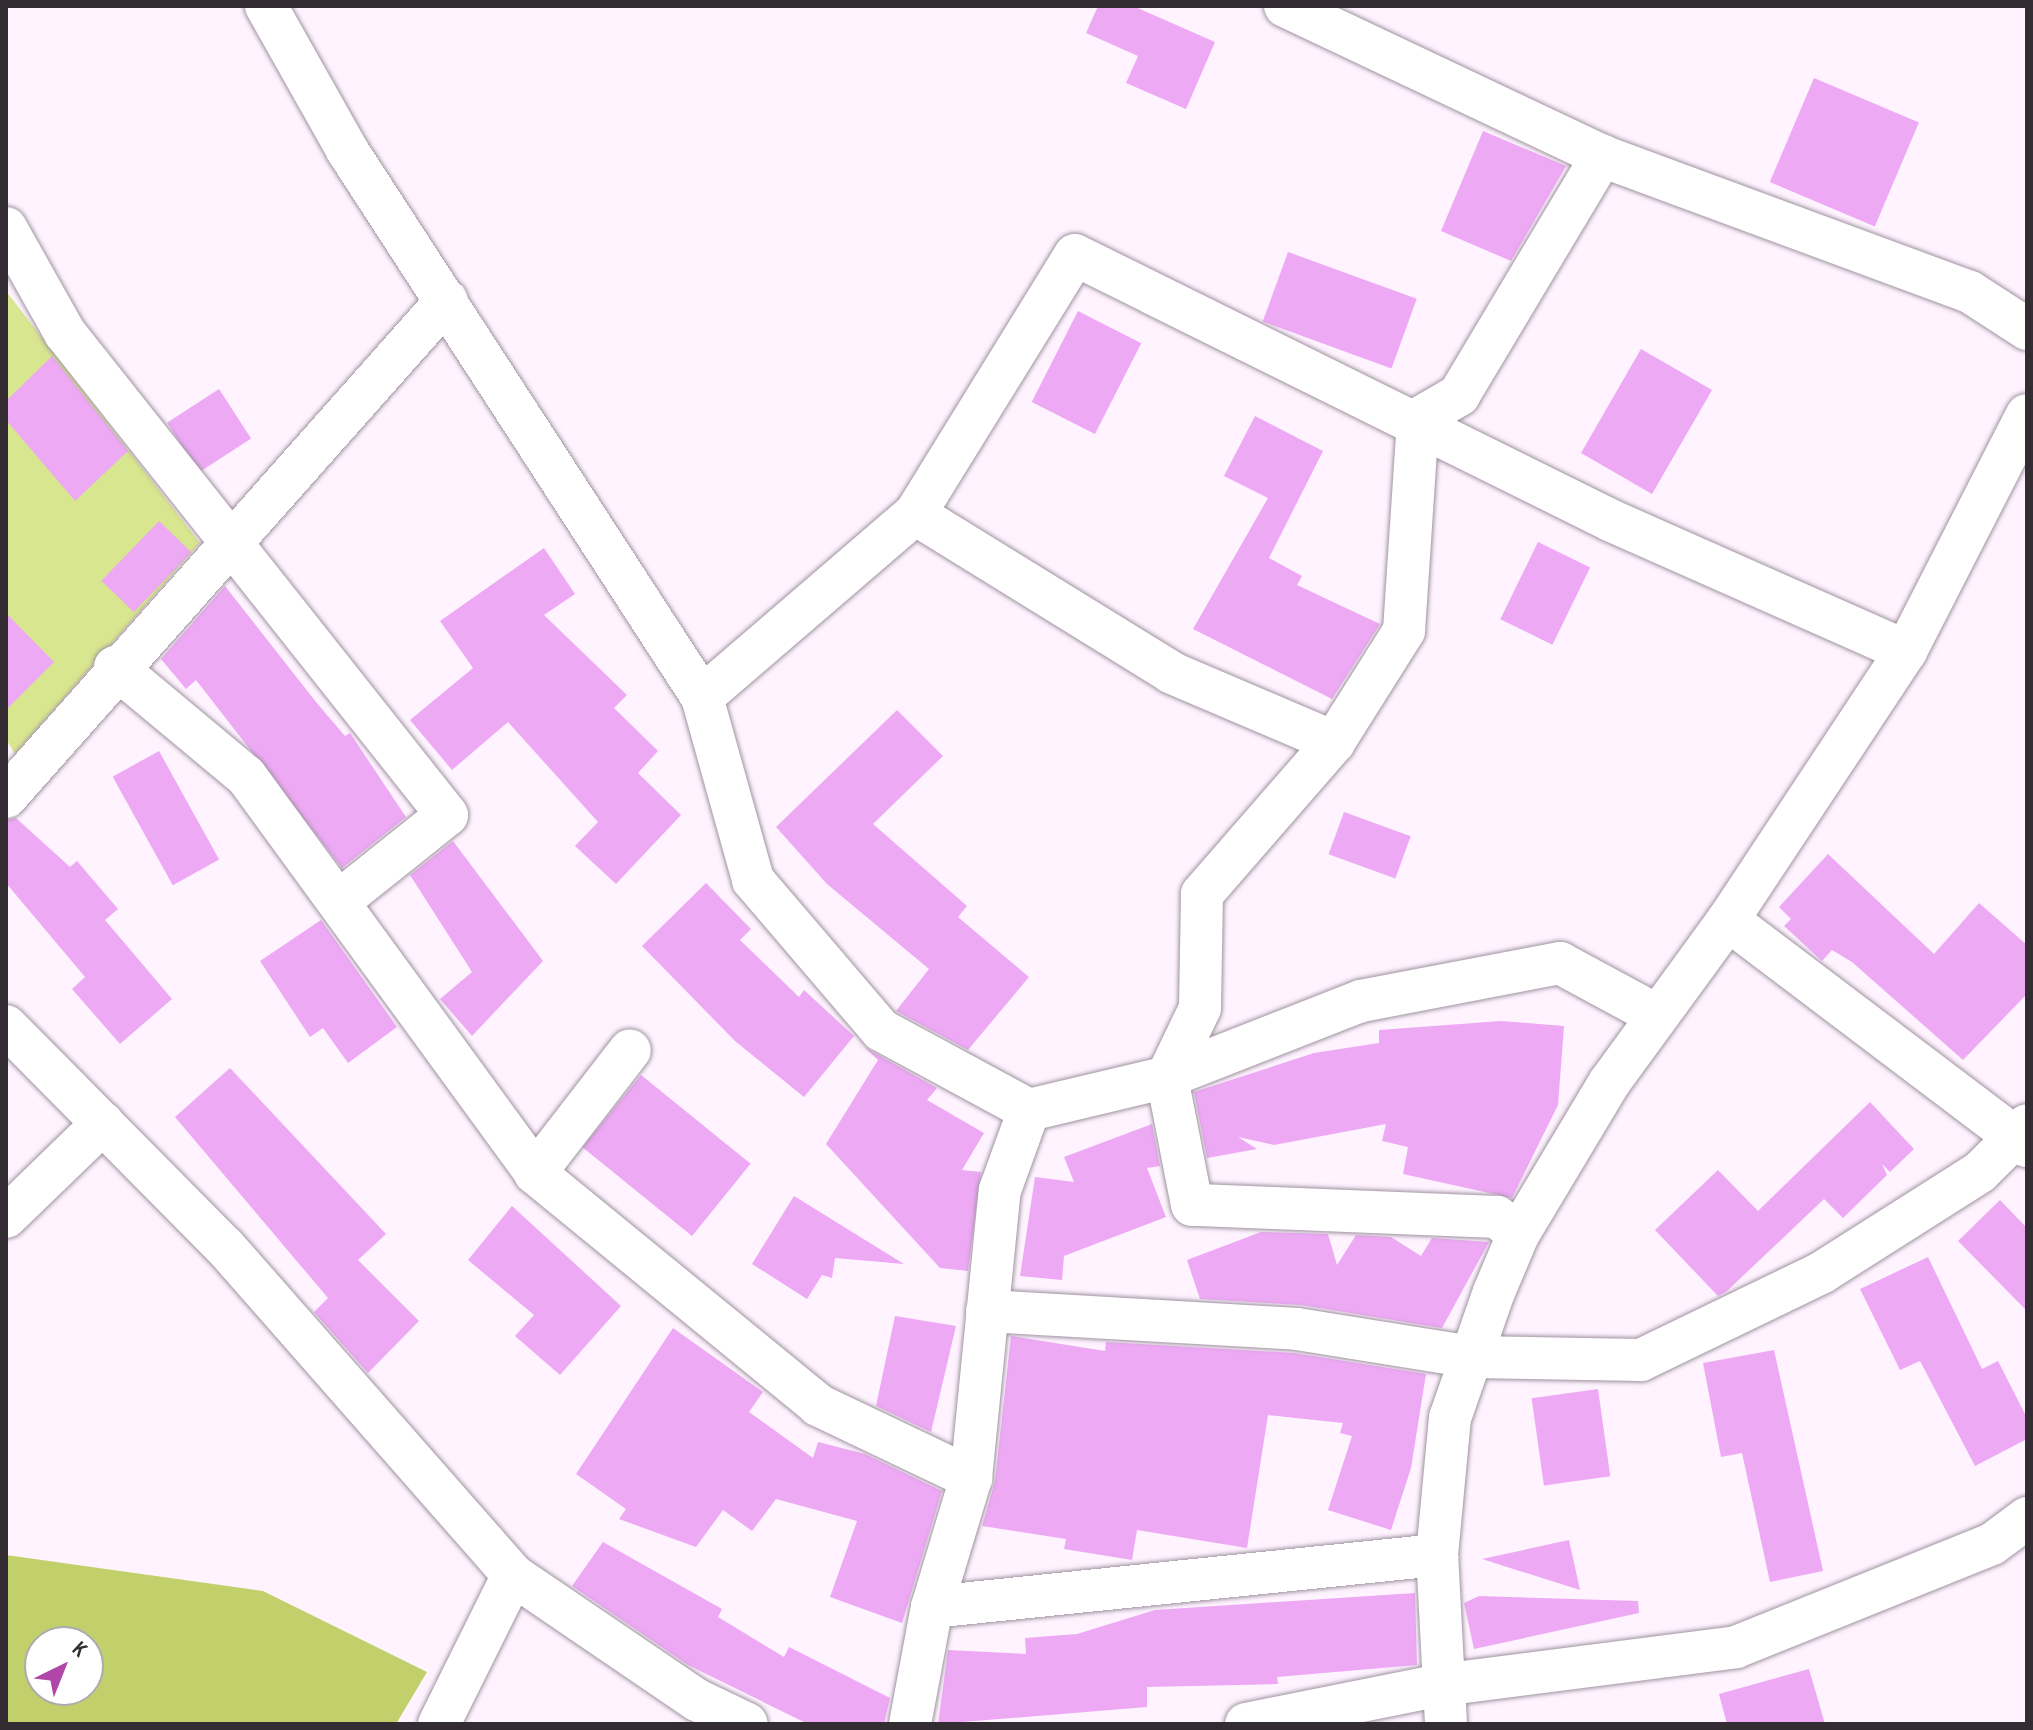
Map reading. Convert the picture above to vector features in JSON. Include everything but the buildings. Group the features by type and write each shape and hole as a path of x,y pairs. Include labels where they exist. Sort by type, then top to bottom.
{"street":[{"path":"266,6 347,150 702,697 753,880 881,1030 1029,1110 1167,1077 1361,1001 1560,963 1658,1016"},
{"path":"1285,6 1602,156 1970,292 2027,329"},
{"path":"1418,419 1459,395 1602,156"},
{"path":"6,228 65,333 228,543 447,815 338,902"},
{"path":"702,697 915,514 1075,255 1418,419 1612,521 1906,651"},
{"path":"6,797 115,667 447,300"},
{"path":"1444,1704 1437,1555 1450,1418 1518,1235 1658,1016 1728,920 1906,651 2027,415"},
{"path":"1418,419 1404,631 1334,742 1202,894 1200,1008 1167,1077 1192,1205 1497,1217 1518,1235"},
{"path":"915,514 1172,673 1334,742"},
{"path":"115,667 246,776 535,1173 818,1405 971,1478"},
{"path":"987,1311 1297,1329 1472,1357 1641,1360 1821,1273 1980,1172 2023,1137 1728,920"},
{"path":"6,1026 225,1247 513,1575 697,1700 747,1724"},
{"path":"535,1173 630,1050"},
{"path":"910,1724 932,1607 971,1478 1000,1190 1029,1110"},
{"path":"6,1217 103,1123"},
{"path":"1246,1724 1444,1704 1736,1647 1992,1544 2027,1518"},
{"path":"932,1607 1437,1555"},
{"path":"439,1724 513,1575"}],"green space":[{"path":"6,291 200,543 15,754 6,739"},
{"path":"6,1555 263,1591 427,1672 396,1724 6,1724"}]}
